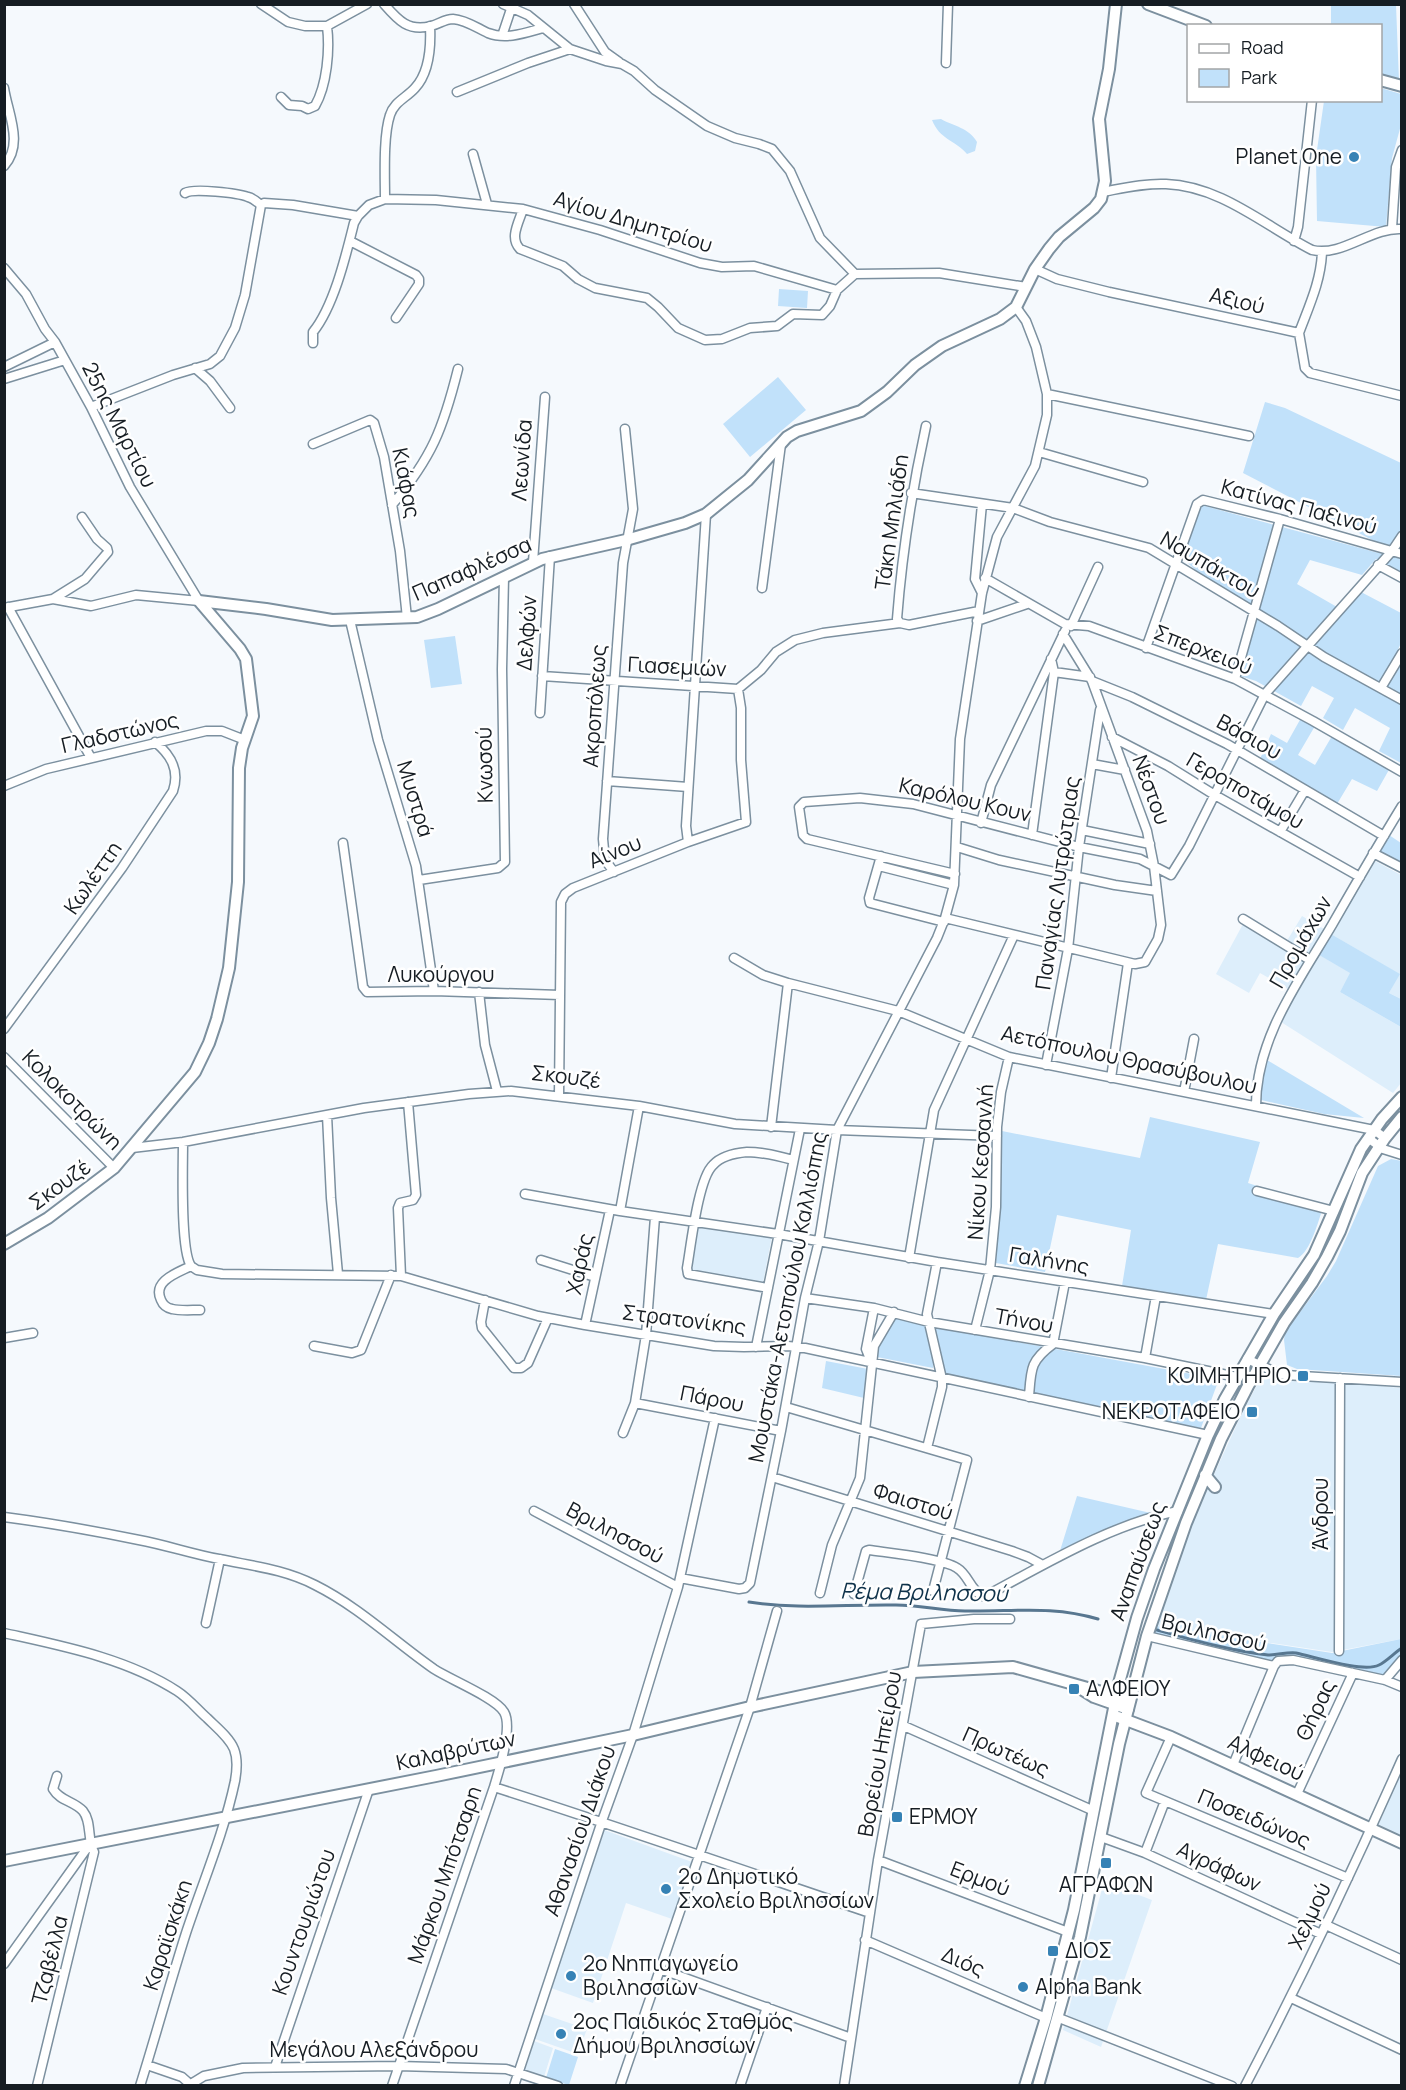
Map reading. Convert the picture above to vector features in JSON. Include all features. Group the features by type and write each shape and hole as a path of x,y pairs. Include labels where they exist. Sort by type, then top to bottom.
{"street":[{"path":"261,4 293,25 327,26 367,4"},
{"path":"384,4 406,26 430,26 444,20 457,19 490,34 502,36 513,36 543,28"},
{"path":"574,4 604,52 634,71 655,90 707,126 735,138 772,149 790,171 820,238 855,274 939,273 1026,287"},
{"path":"946,63 948,4"},
{"path":"1016,307 1035,269 1059,237 1094,208 1102,192 1104,171 1099,119 1109,69 1116,4"},
{"path":"1148,4 1174,10 1202,24"},
{"path":"502,36 507,7 528,15 570,50 622,64"},
{"path":"281,97 289,105 308,109 315,106 320,99 327,59 327,26"},
{"path":"313,343 313,332 333,294 358,216 369,205 385,199 390,115 399,100 416,88 423,75 428,59 430,26"},
{"path":"457,92 528,63 570,50"},
{"path":"1382,81 1401,86"},
{"path":"4,88 7,117 15,138 13,153 4,166"},
{"path":"1294,241 1298,227 1312,102"},
{"path":"1392,228 1396,166 1401,150"},
{"path":"473,154 487,204"},
{"path":"1102,192 1154,184 1190,187 1222,198 1294,241 1322,252 1392,228 1401,229"},
{"path":"185,193 195,190 242,195 261,205"},
{"name":"Αγίου Δημητρίου","path":"385,199 436,200 523,209 590,227 700,263 722,267 754,266 837,290"},
{"path":"261,205 264,203 293,205 358,216"},
{"path":"91,407 210,364 220,356 235,328 249,279 261,205"},
{"name":"Αγίου Δημητρίου","path":"523,209 514,237 515,244 520,249 563,266 578,279 595,288 647,298 662,310 678,328 705,340 722,339 750,328 777,326 793,314 822,315 830,306 837,290 855,274"},
{"path":"350,241 416,275 419,279 419,284 396,318"},
{"path":"1322,252 1317,286 1299,333 1305,369 1310,373 1401,396"},
{"name":"25ης Μαρτίου","path":"4,268 26,294 91,407 130,487 199,601"},
{"name":"Αξιού","path":"1035,269 1057,279 1109,292 1299,333"},
{"name":"Μουστάκα-Αετοπούλου Καλλιόπης","path":"680,1578 739,1589 748,1585 819,1241 837,1130 945,920 955,874 960,740 985,578 997,537 1031,476 1047,415 1047,394 1036,347 1026,321 1016,307"},
{"name":"Παπαφλέσσα","path":"6,607 53,599 63,599 91,606 134,595 272,609 332,620 407,618 431,612 532,562 626,540 697,519 748,480 781,443 797,431 861,411 887,392 915,365 942,346 1000,318 1016,307"},
{"path":"4,367 54,342"},
{"path":"4,379 64,360"},
{"path":"195,368 210,381 230,408"},
{"path":"392,505 414,478 437,438 446,416 458,369"},
{"path":"1047,394 1249,436"},
{"name":"Λεωνίδα","path":"532,562 545,397"},
{"name":"Κιάφας","path":"313,444 362,422 373,421 382,447 403,566 407,618"},
{"name":"Τάκη Μηλιάδη","path":"900,624 897,615 911,493 926,426"},
{"name":"Ακροπόλεως","path":"614,872 604,855 603,839 626,540 634,502 625,429"},
{"path":"762,588 781,443"},
{"path":"1039,452 1143,482"},
{"name":"Ναυπάκτου","path":"911,493 1013,508 1050,522 1149,548 1307,646 1401,700"},
{"name":"Κατίνας Παξινού","path":"1146,648 1200,501 1206,500 1280,519 1397,552"},
{"path":"982,504 975,579 982,593"},
{"path":"688,842 686,826 688,787 706,514"},
{"path":"53,599 85,579 108,552 82,517"},
{"path":"1235,680 1280,519"},
{"path":"1213,794 1265,694 1378,565 1397,552 1401,536"},
{"name":"Δελφών","path":"540,713 550,556"},
{"path":"1378,565 1401,578"},
{"path":"981,823 991,785 1051,658 1098,567"},
{"name":"Κνωσού","path":"419,880 498,868 505,862 502,714 504,577"},
{"name":"Σπερχειού","path":"985,578 1027,604 1069,625 1089,626 1235,680 1265,694 1401,772"},
{"name":"Σκουζέ","path":"4,1244 48,1218 114,1168 195,1072 217,1019 228,968 238,882 237,784 240,758 253,716 246,659 199,601"},
{"path":"978,621 1027,604"},
{"path":"6,607 91,758"},
{"path":"738,689 761,670 776,652 795,640 823,633 900,624 909,625 979,611"},
{"name":"Μυστρά","path":"350,621 370,712 419,880 434,991"},
{"name":"Νέστου","path":"1063,634 1091,679 1141,810 1150,844 1161,928 1149,957 1141,964 1128,963"},
{"path":"1381,688 1401,653"},
{"path":"1032,835 1054,672 1051,658"},
{"name":"Βάσιου","path":"1054,672 1091,679 1142,702 1236,749 1384,836"},
{"name":"Γιασεμιών","path":"542,676 738,689"},
{"name":"Αίνου","path":"559,1096 561,902 565,894 573,888 688,842 746,822 741,760 741,708 738,689"},
{"name":"Παναγίας Λυτρώτριας","path":"1046,1065 1068,949 1079,847 1101,705"},
{"name":"Γλαδστώνος","path":"4,786 46,769 214,730 245,740"},
{"name":"Γεροποτάμου","path":"1112,737 1168,766 1360,877"},
{"name":"Κωλέττη","path":"4,1029 116,878 169,798 176,781 175,769 168,753 155,742"},
{"path":"1092,764 1125,770"},
{"path":"607,781 688,787"},
{"path":"1280,832 1305,790"},
{"name":"Καρόλου Κουν","path":"881,856 807,838 803,835 799,810 801,804 828,800 875,798 913,804 1079,847 1140,859 1171,875 1189,846 1213,794"},
{"name":"Προμάχων","path":"1256,1106 1260,1067 1286,1002 1401,806"},
{"path":"1082,830 1150,844"},
{"name":"Λυκούργου","path":"343,843 364,990 370,993 434,991 560,995"},
{"path":"957,847 987,857 1075,877 1134,889 1157,891"},
{"path":"1373,853 1401,868"},
{"path":"955,874 881,856 869,898 870,903 1128,963 1111,1078"},
{"path":"879,866 954,885"},
{"path":"1243,919 1310,960"},
{"path":"909,1258 934,1110 968,1041 1014,935"},
{"name":"Αετόπουλου Θρασύβουλου","path":"734,958 763,975 898,1011 1009,1057 1256,1106 1371,1134"},
{"path":"771,1127 788,983"},
{"path":"479,992 485,1045 497,1091"},
{"path":"1184,1092 1194,1040"},
{"name":"Κολοκοτρώνη","path":"4,1057 114,1168"},
{"name":"Νίκου Κεσσανλή","path":"975,1330 990,1270 996,1207 997,1136 1001,1092 1009,1057"},
{"name":"Σκουζέ","path":"132,1148 183,1142 408,1102 497,1091 520,1091 671,1110 719,1122 771,1127 997,1136"},
{"name":"Αναπαύσεως","path":"1025,2085 1046,2018 1068,1932 1114,1705 1137,1618 1208,1435 1237,1377 1274,1314 1314,1255 1352,1166 1371,1134 1401,1096"},
{"path":"314,1346 352,1353 361,1350 396,1275 398,1208 400,1203 413,1200 416,1195 408,1102"},
{"path":"620,1211 639,1106"},
{"path":"327,1115 338,1274"},
{"name":"Αναπαύσεως","path":"1038,2085 1059,2018 1080,1937 1128,1709 1147,1636 1191,1523 1205,1475 1259,1365 1294,1307 1323,1266 1340,1232 1359,1178 1401,1117"},
{"path":"756,1347 800,1129"},
{"path":"1371,1134 1401,1155"},
{"path":"183,1142 184,1219 187,1258 191,1266 161,1284 158,1293 162,1304 169,1308 200,1310"},
{"path":"768,1288 688,1274 695,1222 704,1182 709,1169 716,1162 727,1156 747,1152 793,1160"},
{"path":"1257,1191 1334,1211"},
{"path":"525,1194 610,1210"},
{"name":"Γαλήνης","path":"610,1210 778,1234 909,1258 1274,1314"},
{"name":"Χαράς","path":"585,1326 610,1210"},
{"path":"623,1434 635,1403 646,1335 655,1217"},
{"path":"541,1260 595,1277"},
{"path":"927,1448 942,1379 927,1314 937,1262"},
{"name":"Στρατονίκης","path":"191,1266 197,1270 222,1274 396,1275 548,1318 585,1326 714,1346 796,1346 1208,1435"},
{"path":"1029,1397 1033,1364 1039,1355 1053,1344 1065,1282"},
{"path":"1145,1358 1156,1296"},
{"name":"Τήνου","path":"806,1298 874,1308 929,1322 1145,1358 1237,1377"},
{"path":"485,1300 482,1328 514,1368 520,1368 528,1363 548,1318"},
{"path":"872,1364 866,1349 874,1308"},
{"path":"820,1593 832,1545 860,1478 875,1343 894,1312"},
{"path":"4,1338 33,1333"},
{"path":"1247,1359 1285,1375 1401,1382"},
{"name":"Άνδρου","path":"1339,1651 1340,1378"},
{"name":"Πάρου","path":"635,1403 781,1431"},
{"path":"786,1407 967,1460 933,1591"},
{"name":"Αθανασίου Διάκου","path":"514,2085 633,1735 678,1587 715,1418"},
{"path":"1205,1475 1215,1487"},
{"name":"Φαιστού","path":"772,1477 1028,1557 1041,1564"},
{"name":"Βριλησσού","path":"534,1511 678,1587"},
{"path":"854,1594 867,1550 940,1562 960,1570 975,1591 982,1596 992,1593 1041,1564 1129,1526 1178,1511"},
{"name":"Μάρκου Μπότσαρη","path":"4,1517 51,1523 141,1540 286,1572 327,1591 378,1624 435,1669 501,1708 506,1720 501,1762 494,1787 392,2085"},
{"path":"206,1623 220,1559"},
{"path":"620,2085 750,1707 777,1611"},
{"name":"Βορείου Ηπείρου","path":"844,2085 878,1860 921,1624 974,1619 1010,1619"},
{"name":"Καραϊσκάκη","path":"4,1633 93,1655 156,1679 178,1692 210,1721 233,1747 237,1767 226,1817 186,1935 140,2085"},
{"name":"Βριλησσού","path":"1147,1636 1274,1666 1278,1661 1289,1660 1353,1673 1385,1680 1401,1688"},
{"path":"1385,1680 1401,1660"},
{"name":"Αλφειού","path":"913,1672 1007,1666 1035,1672 1078,1686 1094,1697 1128,1709 1171,1737 1401,1843"},
{"path":"1233,1764 1274,1666"},
{"name":"Καλαβρύτων","path":"4,1861 633,1735 913,1672"},
{"name":"Θήρας","path":"1297,1794 1353,1673"},
{"name":"Αλφειού","path":"1114,1705 1128,1709"},
{"name":"Πρωτέως","path":"904,1726 1094,1811"},
{"name":"Ποσειδώνος","path":"1171,1737 1146,1793 1348,1878"},
{"name":"Χελμού","path":"1245,2085 1326,1925 1401,1759"},
{"name":"Τζαβέλλα","path":"37,2085 94,1852 90,1844 85,1815 76,1806 56,1795 53,1789 57,1776"},
{"path":"494,1787 602,1821 870,1913"},
{"name":"Κουντουριώτου","path":"275,2067 369,1789"},
{"path":"1145,1853 1165,1801"},
{"name":"Αγράφων","path":"1101,1837 1145,1853 1321,1934"},
{"path":"4,1964 90,1844"},
{"name":"Ερμού","path":"878,1860 1068,1932"},
{"path":"1326,1925 1401,1960"},
{"name":"Διός","path":"866,1940 1046,2018"},
{"path":"660,1970 851,2038"},
{"path":"1291,1998 1401,2050"},
{"path":"740,2085 766,2007"},
{"path":"1059,2018 1232,2085"},
{"path":"147,2065 182,2077 192,2085"},
{"name":"Μεγάλου Αλεξάνδρου","path":"192,2085 204,2076 243,2068 398,2066 495,2068 558,2085"}],"shaded area":[{"path":"1373,860 1401,875 1401,999 1389,993 1399,974 1331,934"},
{"path":"1302,916 1324,929 1312,951 1351,973 1340,992 1401,1027 1401,1083 1393,1093 1281,1022 1295,993 1260,973 1249,993 1216,974 1243,924 1282,949"},
{"path":"699,1224 772,1236 763,1283 693,1271 691,1268"},
{"path":"1263,1374 1401,1388 1401,1639 1332,1652 1156,1626 1189,1529 1243,1411"},
{"path":"1401,1772 1401,1837 1378,1826"},
{"path":"604,1830 692,1862 672,1919 626,1903 593,2003 551,1988"},
{"path":"1104,1882 1152,1900 1101,2047 1063,2030"},
{"name":"2ος Παιδικός Σταθμός Δήμου Βριλησσίων","path":"543,2014 587,2029 578,2054 535,2039"},
{"path":"534,2041 553,2048 544,2077 525,2070"}],"green space":[{"path":"1331,5 1396,5 1399,81 1382,76 1382,24 1331,24"},
{"name":"Planet One","path":"1382,88 1401,94 1401,125 1392,158 1386,227 1317,221 1316,157 1324,102 1382,102"},
{"path":"941,119 970,133 977,142 975,151 967,154 943,136 932,120"},
{"path":"779,289 808,291 807,308 778,306"},
{"path":"778,377 806,410 750,457 723,424"},
{"path":"1265,402 1285,408 1401,463 1401,550 1378,543 1243,473"},
{"path":"1201,505 1401,559 1401,573 1376,559 1362,575 1310,560 1297,584 1344,611 1361,592 1401,613 1401,643 1394,658 1401,662 1401,763 1379,751 1390,728 1355,708 1343,730 1323,718 1334,698 1312,686 1301,706 1256,681 1240,676 1258,610 1201,575 1182,558"},
{"path":"455,636 462,684 431,688 424,640"},
{"path":"1301,718 1315,726 1298,755 1315,765 1332,736 1390,768 1377,791 1352,779 1337,804 1260,759 1271,734 1287,743"},
{"path":"1389,835 1401,843 1401,865 1379,852"},
{"path":"1331,934 1400,974 1389,993 1401,999 1401,1027 1340,992 1350,973 1319,955"},
{"path":"1267,1060 1364,1118 1324,1114 1261,1100 1262,1081"},
{"path":"1150,1117 1260,1142 1248,1183 1323,1207 1314,1235 1302,1255 1298,1258 1218,1244 1206,1300 1122,1286 1131,1230 1057,1215 1045,1272 996,1263 1002,1131 1140,1158"},
{"path":"1391,1159 1402,1161 1401,1376 1297,1369 1287,1365 1285,1332 1336,1261 1378,1166"},
{"path":"894,1318 925,1325 933,1354 933,1368 877,1357 880,1340"},
{"path":"936,1327 1219,1379 1201,1428 948,1377 944,1374 935,1332"},
{"path":"826,1361 868,1369 864,1398 822,1388"},
{"path":"1077,1496 1155,1514 1059,1554"},
{"path":"1156,1626 1332,1653 1401,1639 1401,1655 1385,1675 1275,1662 1247,1654 1178,1641 1154,1632"},
{"path":"555,2049 578,2057 569,2085 546,2078"}],"waterway":[{"name":"Ρέμα Βριλησσού","path":"749,1602 804,1606 905,1605 965,1611 1032,1610 1064,1612 1098,1619"},
{"name":"Ρέμα Βριλησσού","path":"1157,1630 1240,1651 1268,1655 1296,1653 1339,1664 1362,1667 1379,1665 1402,1648"}],"place":[{"name":"Planet One","path":"1354,157"},
{"name":"ΚΟΙΜΗΤΗΡΙΟ","path":"1303,1376"},
{"name":"ΝΕΚΡΟΤΑΦΕΙΟ","path":"1252,1412"},
{"name":"ΑΛΦΕΙΟΥ","path":"1074,1689"},
{"name":"ΕΡΜΟΥ","path":"897,1817"},
{"name":"ΑΓΡΑΦΩΝ","path":"1106,1863"},
{"name":"2ο Δημοτικό Σχολείο Βριλησσίων","path":"666,1889"},
{"name":"ΔΙΟΣ","path":"1053,1951"},
{"name":"2ο Νηπιαγωγείο Βριλησσίων","path":"571,1976"},
{"name":"Alpha Bank","path":"1023,1987"},
{"name":"2ος Παιδικός Σταθμός Δήμου Βριλησσίων","path":"561,2034"}]}
